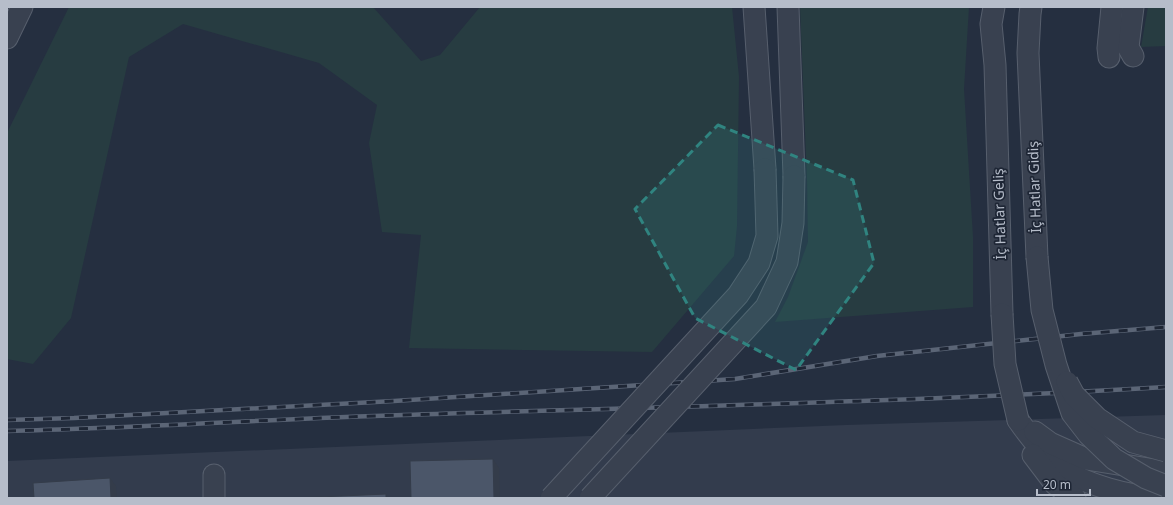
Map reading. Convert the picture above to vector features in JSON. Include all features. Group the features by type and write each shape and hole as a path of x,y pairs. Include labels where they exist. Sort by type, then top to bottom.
{"street":[{"path":"7,38 22,7"},
{"path":"551,498 738,295 759,263 767,236 754,7"},
{"path":"590,498 766,307 787,262 793,223 794,176 788,7"},
{"name":"İç Hatlar Geliş","path":"994,7 991,24 995,65 1002,314 1005,364 1018,420 1034,443 1057,464 1076,477 1097,485 1124,492 1154,498 1166,497"},
{"name":"İç Hatlar Gidiş","path":"1031,7 1028,54 1037,256 1042,310 1056,365 1072,413 1089,435 1114,459 1146,478 1166,486"},
{"path":"1109,57 1108,48 1112,7"},
{"path":"1132,56 1128,47 1133,7"},
{"name":"İç Hatlar Gidiş","path":"1056,365 1074,395 1097,418 1133,442 1166,451"},
{"path":"1018,420 1050,443 1086,459 1166,470"},
{"path":"1018,420 1028,449 1055,484 1075,498"},
{"path":"214,475 214,498"}],"highlighted area":[{"path":"718,125 853,180 874,263 796,370 695,318 635,209"}],"shaded area":[{"path":"1166,415 1166,498 7,498 7,461 846,425"}],"green space":[{"path":"69,7 373,7 421,61 440,55 480,7 732,7 739,77 737,226 734,256 652,352 409,348 421,235 382,232 369,143 377,105 319,63 183,24 129,57 71,318 33,364 7,359 7,133"},
{"path":"800,7 969,7 964,89 973,237 973,307 775,322 788,297 808,242"},
{"path":"1148,7 1166,7 1166,46 1141,47"}],"building":[{"path":"493,459 494,498 411,498 410,461"},
{"path":"110,478 111,498 34,498 33,483"},
{"path":"386,494 386,498 297,498"}],"railway":[{"path":"7,420 74,418 394,401 735,379 877,356 1081,334 1166,327"},
{"path":"7,431 354,417 975,397 1166,387"}]}
